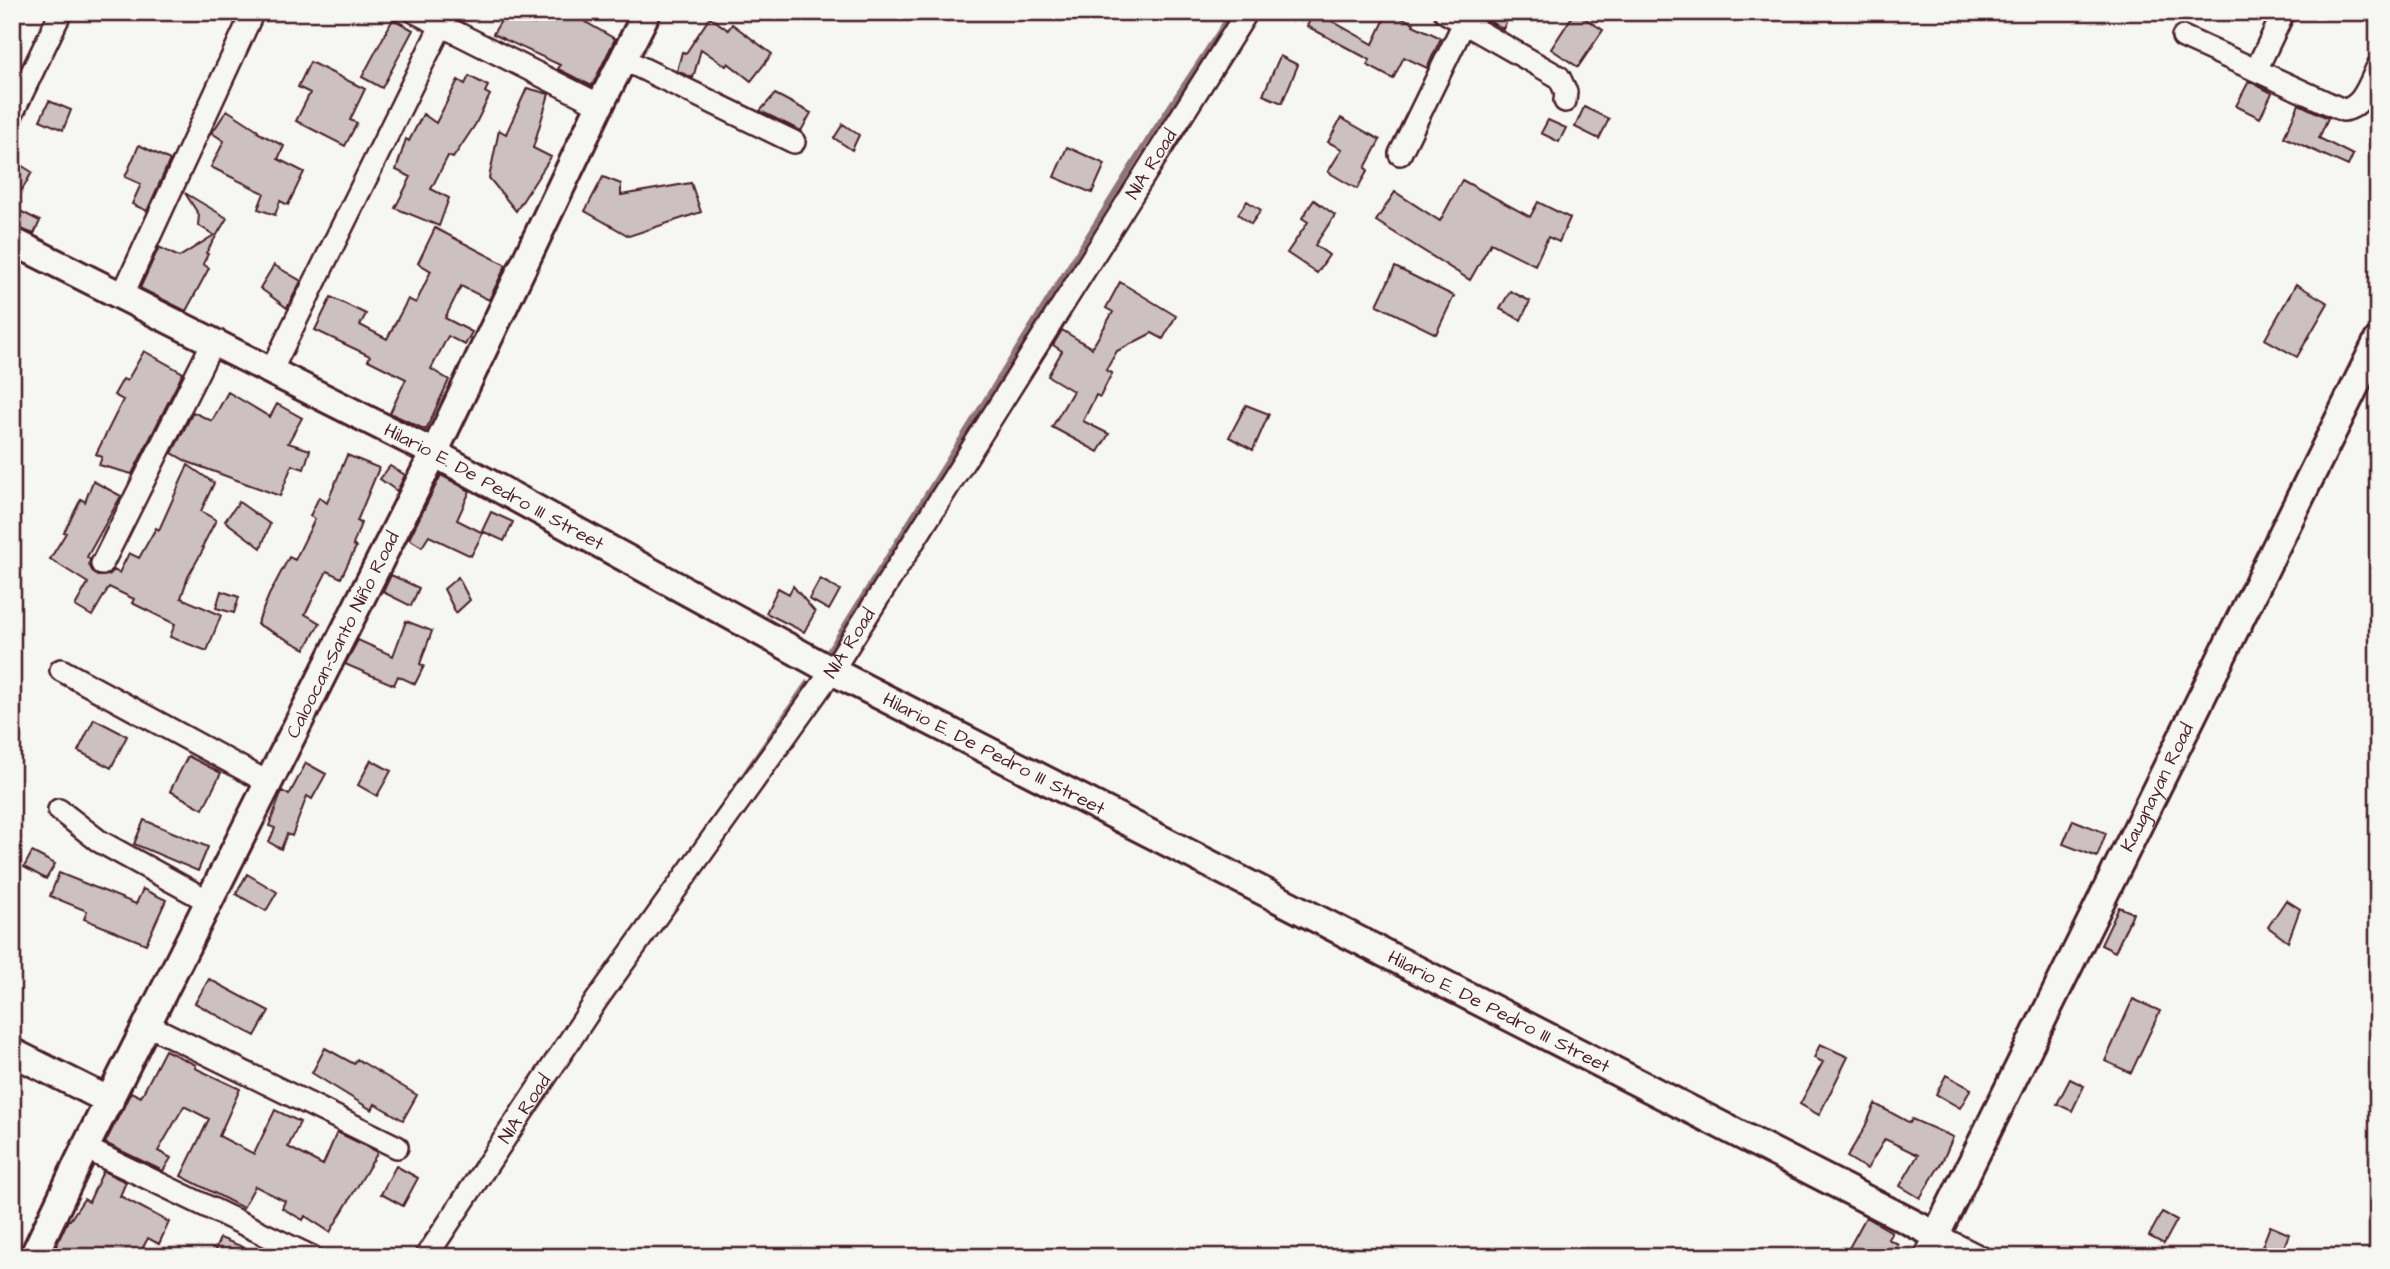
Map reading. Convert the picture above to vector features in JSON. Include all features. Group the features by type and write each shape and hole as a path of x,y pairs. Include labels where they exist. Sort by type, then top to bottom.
{"street":[{"path":"12,114 61,12"},
{"path":"122,296 253,12"},
{"path":"415,12 600,105"},
{"name":"Caloocan-Santo Niño Road","path":"33,1257 85,1148 434,453 647,12"},
{"name":"NIA Road","path":"426,1257 596,1001 832,671 1247,12"},
{"path":"1445,12 1559,77 1566,92 1565,101"},
{"path":"2256,70 2284,12"},
{"path":"1401,154 1464,23"},
{"path":"271,371 441,26"},
{"path":"2183,37 2343,110 2352,109 2358,103 2378,66"},
{"path":"623,59 794,142"},
{"name":"Hilario E. De Pedro III Street","path":"12,241 434,453 832,671 1931,1246 1980,1257"},
{"name":"Kaugnayan Road","path":"1931,1246 2378,341"},
{"path":"102,564 213,342"},
{"path":"61,670 269,783"},
{"path":"58,810 99,841 210,902"},
{"path":"148,1025 397,1147"},
{"path":"12,1052 110,1101"},
{"path":"85,1148 312,1257"}],"building":[{"path":"506,12 514,12 534,24 540,12 568,12 615,39 592,86 558,69 560,65 493,34"},
{"path":"1314,12 1336,12 1332,21 1373,44 1388,12 1441,38 1427,68 1404,57 1393,79 1367,65 1370,60 1307,26"},
{"path":"1472,12 1511,12 1503,29"},
{"path":"1575,12 1603,30 1578,67 1551,49"},
{"path":"710,17 728,30 732,24 772,54 751,81 728,63 726,66 701,49 693,78 677,71 682,52 686,53"},
{"path":"393,19 413,30 382,88 362,77"},
{"path":"1280,56 1298,65 1282,103 1263,95"},
{"path":"310,62 365,89 350,120 357,123 345,146 296,121 310,93 298,87"},
{"path":"469,76 488,86 485,92 490,95 475,125 453,158 448,156 431,189 449,198 439,226 395,208 411,177 396,170 406,139 409,141 423,114 436,123 458,80 465,84"},
{"path":"2249,81 2272,93 2260,118 2236,106"},
{"path":"527,88 549,94 533,148 551,157 516,211 489,178 499,130 506,134"},
{"path":"775,94 811,113 801,131 760,111"},
{"path":"49,101 71,110 63,130 40,120"},
{"path":"2299,104 2328,118 2319,138 2353,155 2348,166 2284,137"},
{"path":"1584,107 1609,119 1599,139 1575,127"},
{"path":"227,110 258,130 257,132 284,146 278,159 304,172 288,205 280,201 275,215 258,209 264,193 211,167 224,141 212,133"},
{"path":"1341,118 1380,140 1357,189 1328,172 1342,149 1328,142"},
{"path":"1548,120 1566,128 1559,142 1541,133"},
{"path":"843,124 859,135 852,150 834,138"},
{"path":"139,145 170,160 147,211 132,204 141,184 125,177"},
{"path":"1067,147 1105,164 1092,193 1054,177"},
{"path":"19,164 32,172 22,190 12,184 12,175"},
{"path":"603,177 621,184 621,195 691,183 701,212 629,236 585,211"},
{"path":"1462,180 1530,217 1538,202 1570,218 1559,242 1548,237 1535,265 1491,243 1470,280 1376,221 1395,192 1440,221"},
{"path":"185,193 227,218 206,253 208,254 203,264 209,268 186,311 140,288 159,247 179,257 214,235 198,225 199,215"},
{"path":"1314,200 1335,215 1315,245 1329,255 1317,273 1287,253 1308,222 1302,218"},
{"path":"1247,201 1261,210 1251,224 1238,214"},
{"path":"20,211 40,221 34,234 13,226"},
{"path":"435,228 506,265 489,300 461,286 445,318 472,332 465,345 448,336 431,369 449,380 426,430 390,413 406,379 368,360 370,356 315,330 331,297 366,314 360,325 387,339 408,299 416,303 431,271 418,263"},
{"path":"274,265 301,281 287,308 260,288"},
{"path":"1395,267 1454,296 1436,334 1377,305"},
{"path":"1120,282 1176,316 1163,339 1152,333 1117,351 1106,370 1112,373 1100,397 1096,395 1083,421 1109,434 1098,452 1052,427 1073,391 1048,376 1062,351 1053,345 1062,330 1092,348 1113,312 1106,308"},
{"path":"2296,284 2328,303 2297,357 2265,339"},
{"path":"1510,291 1530,301 1521,320 1500,309"},
{"path":"144,351 183,373 132,474 99,465 102,457 96,454 123,400 114,395 123,379 127,381"},
{"path":"228,392 270,417 277,404 302,418 288,443 310,450 304,469 292,465 280,496 188,462 172,453 193,412 212,421"},
{"path":"1246,405 1269,414 1253,450 1229,437"},
{"path":"347,455 379,468 357,521 361,523 353,545 356,547 341,578 327,571 305,614 320,623 305,649 257,624 289,557 295,560 315,519 310,516 319,497 327,503"},
{"path":"188,465 214,483 201,511 216,520 188,577 181,598 221,615 207,651 170,637 175,624 132,603 134,599 109,587 92,616 75,606 88,583 50,559 66,533 64,532 81,499 85,502 93,481 121,496 87,557 90,559 89,565 97,576 109,575 114,570 119,573 129,553 139,558 156,528 159,530"},
{"path":"390,466 405,475 397,491 380,479"},
{"path":"441,475 470,491 457,520 483,533 471,556 429,536 422,547 409,539"},
{"path":"239,502 270,524 261,548 225,521"},
{"path":"491,512 513,522 504,541 482,531"},
{"path":"391,575 419,588 411,606 383,592"},
{"path":"458,577 470,600 456,613 444,589"},
{"path":"820,579 840,590 829,610 809,599"},
{"path":"793,586 815,612 804,632 766,613 778,588 789,594"},
{"path":"221,591 239,597 234,613 216,608"},
{"path":"406,621 432,631 420,664 424,666 415,684 398,676 394,685 345,664 358,640 393,656"},
{"path":"94,719 127,736 111,768 78,751"},
{"path":"188,756 221,773 203,809 170,791"},
{"path":"371,760 391,771 377,796 358,785"},
{"path":"306,763 326,774 312,799 307,796 292,836 287,834 281,849 269,842 275,828 269,826 282,791 289,795"},
{"path":"144,820 208,847 198,871 134,844"},
{"path":"2073,820 2106,833 2097,857 2063,844"},
{"path":"32,852 55,864 46,879 24,867"},
{"path":"59,873 136,904 143,889 166,900 146,944 84,919 87,911 50,896"},
{"path":"247,874 277,892 266,911 236,894"},
{"path":"2286,900 2300,909 2288,942 2268,927"},
{"path":"2119,907 2133,913 2115,952 2101,945"},
{"path":"209,979 269,1011 255,1036 195,1003"},
{"path":"2133,999 2160,1011 2131,1073 2105,1061"},
{"path":"1820,1044 1848,1057 1819,1115 1800,1104 1823,1062 1814,1058"},
{"path":"325,1048 354,1064 357,1059 417,1095 403,1120 375,1104 372,1110 312,1073"},
{"path":"165,1050 196,1065 195,1068 240,1089 219,1136 254,1154 275,1110 300,1122 288,1147 323,1165 337,1132 378,1152 330,1232 305,1216 303,1220 282,1208 285,1201 255,1186 243,1208 181,1176 209,1119 184,1106 158,1151 171,1158 163,1171 105,1143 131,1092 141,1097"},
{"path":"1946,1075 1971,1089 1960,1108 1936,1094"},
{"path":"2070,1079 2084,1086 2072,1111 2057,1104"},
{"path":"1875,1104 1910,1123 1912,1119 1953,1137 1943,1160 1920,1198 1900,1186 1918,1155 1885,1139 1867,1169 1847,1157"},
{"path":"396,1166 418,1178 403,1206 381,1194"},
{"path":"103,1171 126,1182 120,1196 169,1222 159,1244 148,1238 138,1257 51,1257 68,1220 84,1199 89,1202"},
{"path":"2162,1212 2177,1220 2164,1244 2149,1236"},
{"path":"1866,1217 1892,1232 1888,1239 1898,1244 1891,1257 1844,1257"},
{"path":"2270,1226 2289,1234 2280,1257 2258,1257"},
{"path":"220,1238 266,1256 212,1257"}],"waterway":[{"path":"828,652 1147,141 1232,12"},
{"path":"708,827 807,683"},
{"path":"413,1257 427,1236"}]}
